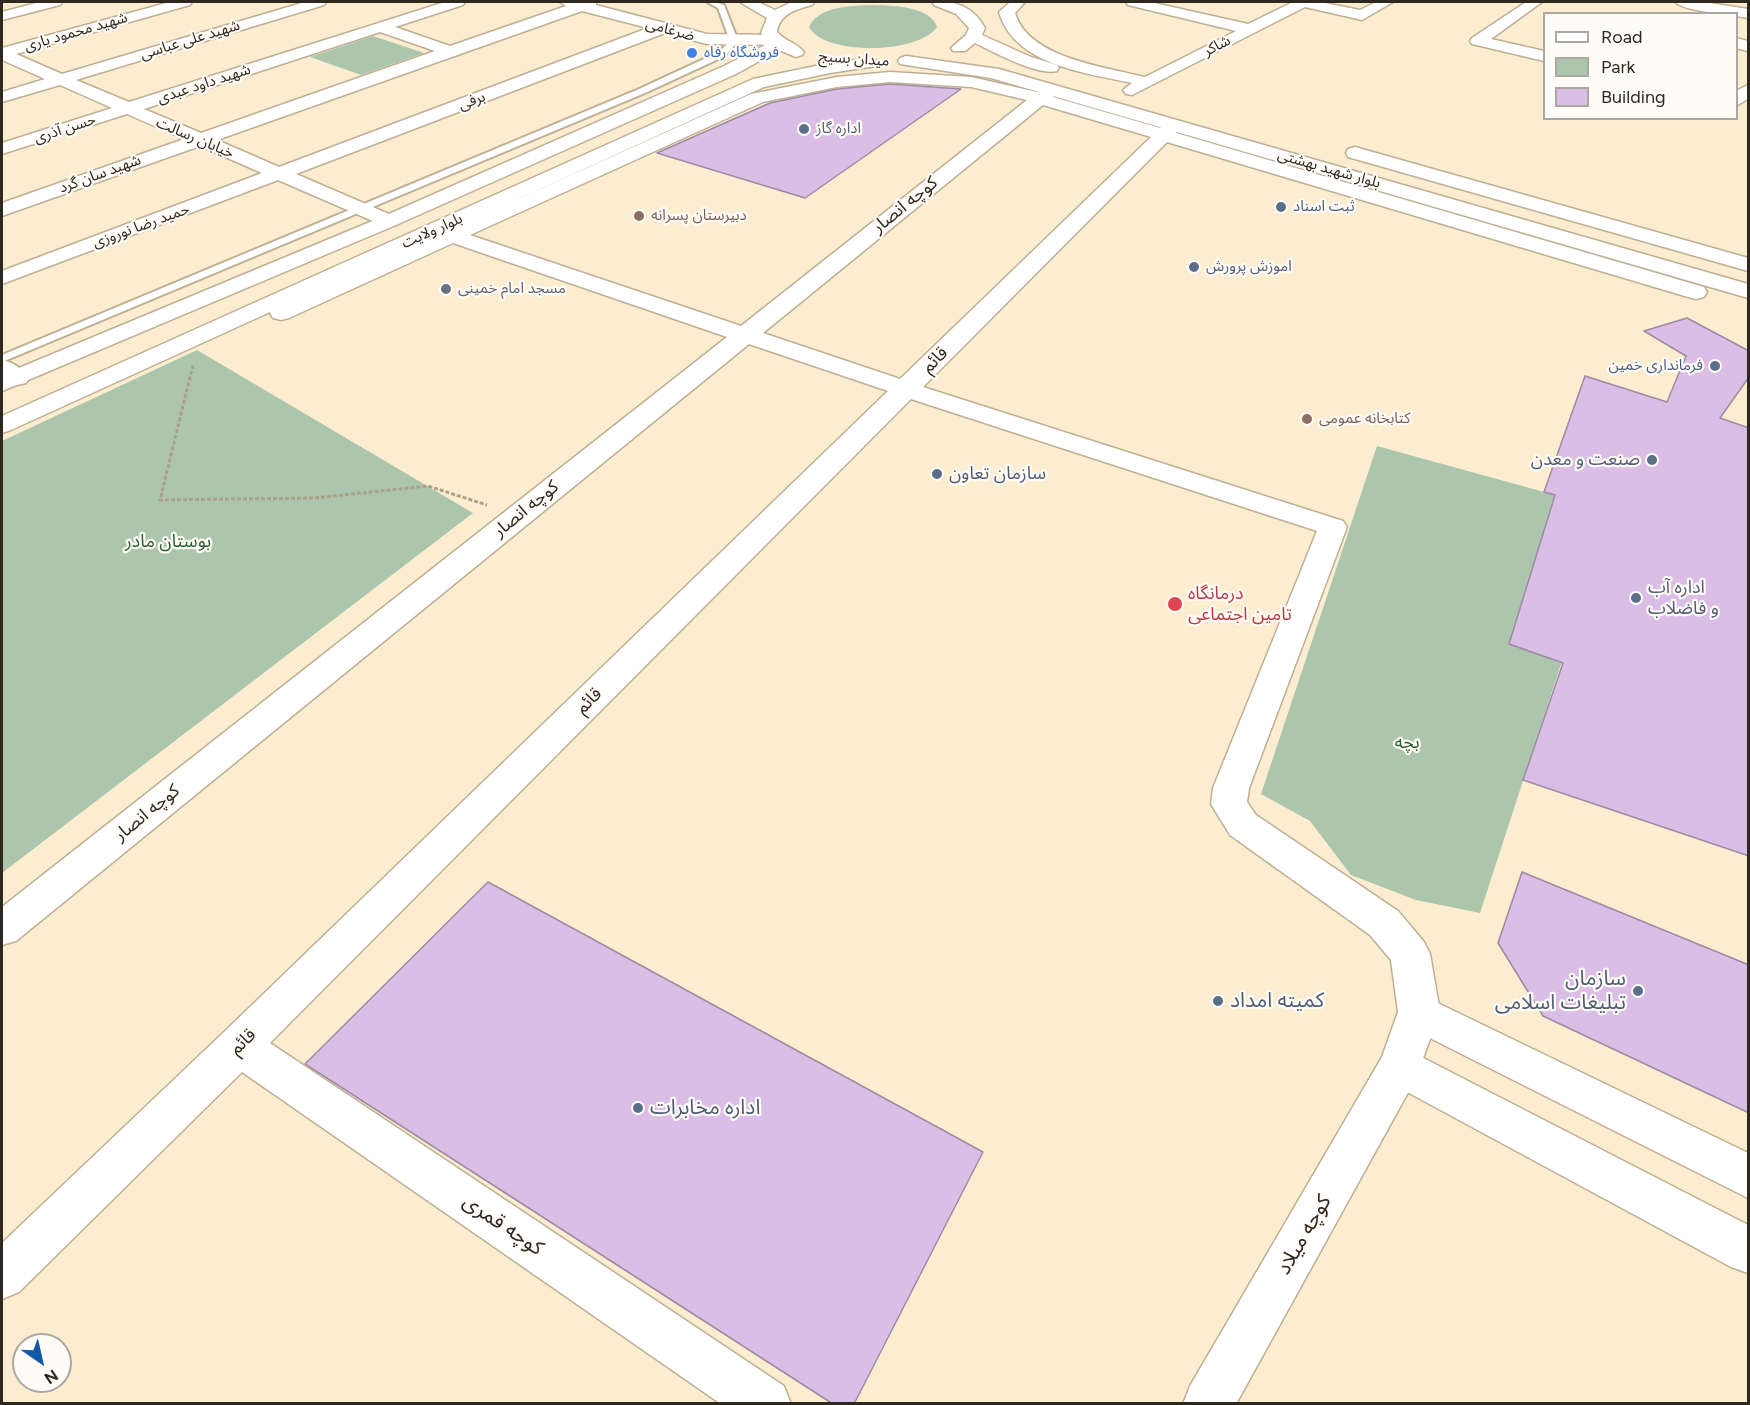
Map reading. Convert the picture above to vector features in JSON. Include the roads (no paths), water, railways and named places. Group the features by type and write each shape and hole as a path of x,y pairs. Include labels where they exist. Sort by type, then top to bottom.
{"street":[{"path":"2,16 55,2"},
{"name":"شهید محمود یاری","path":"2,54 185,2"},
{"name":"شهید علی عباسی","path":"2,97 319,2"},
{"name":"شهید داود عبدی","path":"128,108 458,2"},
{"path":"747,2 776,16"},
{"path":"777,42 769,33 769,24 776,16 807,2"},
{"path":"939,2 961,10 973,18 977,28 973,37 1025,60"},
{"path":"961,10 979,2"},
{"path":"1018,2 1007,12 1012,28 1030,45 1145,90"},
{"path":"1133,2 1156,4 1249,30"},
{"path":"1303,2 1362,15 1386,2"},
{"name":"شاکر","path":"1145,90 1249,30 1303,2"},
{"path":"1535,2 1478,41 1543,56"},
{"path":"1685,2 1749,14"},
{"name":"ضرغامی","path":"581,3 706,39 777,42"},
{"name":"شهید سان گرد","path":"2,210 581,3"},
{"path":"379,27 450,51"},
{"name":"برفی","path":"280,174 663,28"},
{"name":"میدان بسیج","path":"777,42 801,54 833,61 870,63 906,62 947,53 962,46 973,37"},
{"name":"بلوار ولایت","path":"7,376 389,221 730,70 777,42"},
{"name":"خیابان رسالت","path":"2,54 389,221"},
{"path":"279,59 310,70"},
{"path":"993,73 979,64 988,59 1025,60 1145,90"},
{"name":"بلوار شهید بهشتی","path":"906,62 993,73 1045,94 1749,291"},
{"name":"بلوار ولایت","path":"2,425 442,233 759,83 809,72 870,63"},
{"path":"730,70 751,66 770,68 774,73 759,83"},
{"path":"281,313 442,233 757,98 810,84 855,78 924,77 973,82 1045,94"},
{"path":"330,78 350,85"},
{"name":"کوچه انصار","path":"2,929 1045,94"},
{"name":"حسن آذری","path":"2,149 128,108"},
{"path":"1168,129 1696,292"},
{"name":"قائم","path":"2,1275 239,1046 1168,129"},
{"name":"بلوار شهید بهشتی","path":"1336,148 1749,265"},
{"name":"حمید رضا نوروزی","path":"2,278 280,174"},
{"path":"442,233 904,389 1333,527 1231,788 1229,804 1243,825 1384,922 1410,954 1419,1012 1749,1176"},
{"name":"کوچه میلاد","path":"1208,1404 1400,1066 1419,1012"},
{"name":"کوچه قمری","path":"239,1046 766,1404"},
{"path":"1400,1066 1749,1250"}],"lane":[{"path":"2,359 642,91 722,54 734,41 721,7 710,2"}],"place":[{"name":"فروشگاه رفاه","path":"692,53"},
{"name":"اداره گاز","path":"804,129"},
{"name":"ثبت اسناد","path":"1281,207"},
{"name":"دبیرستان پسرانه","path":"639,216"},
{"name":"اموزش پرورش","path":"1194,267"},
{"name":"مسجد امام خمینی","path":"446,289"},
{"name":"فرمانداری خمین","path":"1715,366"},
{"name":"کتابخانه عمومی","path":"1307,419"},
{"name":"صنعت و معدن","path":"1652,460"},
{"name":"سازمان تعاون","path":"937,474"},
{"name":"اداره آب و فاضلاب","path":"1636,598"},
{"name":"درمانگاه تامین اجتماعی","path":"1175,604"},
{"name":"سازمان تبلیغات اسلامی","path":"1638,991"},
{"name":"کمیته امداد","path":"1218,1001"},
{"name":"اداره مخابرات","path":"638,1108"}],"park label":[{"name":"بوستان مادر","path":"168,542"},
{"name":"بچه","path":"1407,743"}]}
